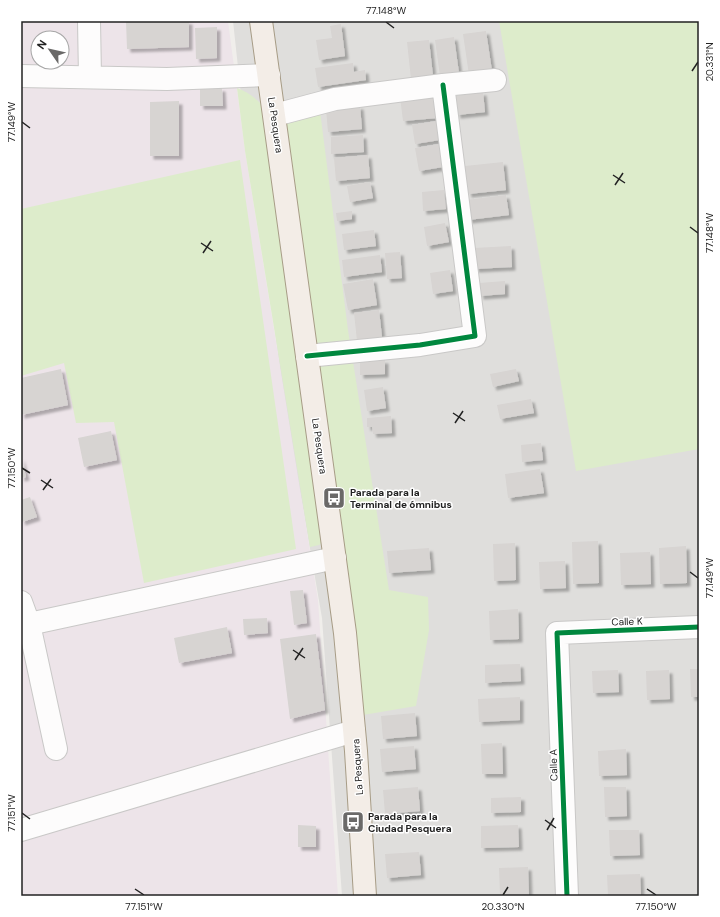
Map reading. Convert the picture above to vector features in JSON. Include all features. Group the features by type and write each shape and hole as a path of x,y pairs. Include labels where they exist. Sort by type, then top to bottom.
{"main road":[{"name":"La Pesquera","path":"261,21 345,633 354,731 364,896"}],"street":[{"path":"89,21 90,77"},
{"path":"21,76 167,79 269,75"},
{"path":"275,115 335,99 495,80"},
{"path":"307,356 420,345 475,336 443,85"},
{"path":"29,624 335,558"},
{"path":"21,602 29,624 56,749"},
{"name":"Calle K","path":"556,633 699,627"},
{"name":"Calle A","path":"556,633 567,896"},
{"path":"21,830 354,731"}],"shaded area":[{"path":"21,21 228,21 245,151 318,600 338,896 21,896"},
{"path":"233,21 699,21 699,896 342,896 322,618 287,425 266,260 241,95"}],"green space":[{"path":"499,21 699,21 699,449 576,471"},
{"path":"237,88 245,91 264,107 323,542 319,545 310,547 245,151"},
{"path":"320,111 348,330 389,590 428,597 429,630 416,706 363,715 285,117"},
{"path":"240,160 296,549 144,583 114,422 76,423 64,363 21,376 21,209"}],"building":[{"path":"126,21 189,21 189,47 127,49"},
{"path":"341,24 345,56 319,60 316,40 332,38 330,26"},
{"path":"217,27 217,58 196,59 195,28"},
{"path":"486,31 492,71 469,75 463,34"},
{"path":"454,37 459,73 440,76 435,40"},
{"path":"429,40 433,76 411,79 407,42"},
{"path":"353,63 354,72 365,70 366,80 318,87 315,68"},
{"path":"222,88 223,106 200,106 200,89"},
{"path":"483,92 485,112 457,115 455,96"},
{"path":"435,94 438,118 403,121 400,97"},
{"path":"179,101 179,156 150,156 150,102"},
{"path":"360,106 362,129 328,132 326,109"},
{"path":"436,121 440,140 415,144 412,125"},
{"path":"363,135 364,152 331,154 331,137"},
{"path":"439,144 443,167 419,171 415,148"},
{"path":"368,155 370,178 336,181 334,158"},
{"path":"503,162 506,190 468,194 465,166"},
{"path":"370,182 373,198 350,202 347,186"},
{"path":"444,190 446,209 423,211 422,192"},
{"path":"506,195 509,215 468,220 466,200"},
{"path":"352,211 352,219 337,221 336,213"},
{"path":"445,223 449,242 427,246 424,227"},
{"path":"374,230 376,246 344,250 342,234"},
{"path":"511,246 512,267 475,269 474,248"},
{"path":"400,252 402,278 387,279 385,253"},
{"path":"380,255 382,272 344,277 342,260"},
{"path":"450,270 453,291 433,294 430,273"},
{"path":"373,279 377,305 348,310 343,284"},
{"path":"505,281 505,294 480,296 479,283"},
{"path":"379,310 382,337 357,341 354,313"},
{"path":"385,360 385,374 360,375 360,361"},
{"path":"61,369 68,405 21,415 21,378"},
{"path":"516,369 519,381 493,387 490,374"},
{"path":"383,387 386,408 367,411 364,390"},
{"path":"531,399 534,413 500,419 497,405"},
{"path":"391,416 392,433 373,434 372,427 367,427 367,418"},
{"path":"111,431 117,460 84,467 78,438"},
{"path":"541,443 543,460 522,462 521,445"},
{"path":"21,457 26,477 21,478"},
{"path":"540,469 544,493 508,498 505,474"},
{"path":"30,497 37,517 22,522 21,500"},
{"path":"598,541 599,583 573,584 572,542"},
{"path":"515,543 516,580 494,581 493,544"},
{"path":"686,546 687,583 660,584 659,548"},
{"path":"429,548 431,570 389,573 387,551"},
{"path":"650,552 651,584 621,585 620,553"},
{"path":"565,561 566,588 540,589 539,562"},
{"path":"303,590 307,623 294,625 290,591"},
{"path":"518,609 519,639 490,640 489,611"},
{"path":"267,618 268,633 244,635 243,619"},
{"path":"227,627 232,653 179,663 174,638"},
{"path":"316,634 325,710 290,719 280,639"},
{"path":"520,664 521,681 485,683 485,665"},
{"path":"690,669 699,669 699,697 691,697"},
{"path":"618,670 619,692 593,693 592,671"},
{"path":"669,670 670,699 647,700 646,671"},
{"path":"520,697 520,720 479,722 478,699"},
{"path":"415,713 417,736 383,739 381,716"},
{"path":"502,743 503,774 482,774 481,744"},
{"path":"414,746 416,769 382,772 380,749"},
{"path":"626,749 627,775 599,776 598,751"},
{"path":"418,787 420,811 385,814 383,790"},
{"path":"604,787 626,787 627,816 605,817"},
{"path":"521,797 521,812 491,813 491,798"},
{"path":"298,825 316,826 316,847 298,847"},
{"path":"518,825 519,847 481,848 481,826"},
{"path":"609,830 639,830 640,855 610,856"},
{"path":"419,852 421,875 387,878 385,854"},
{"path":"528,867 529,896 500,896 499,868"},
{"path":"640,874 641,896 608,896 607,875"}],"cycle path":[{"path":"307,356 420,345 475,336 443,85"},
{"path":"567,896 557,633 699,627"}],"place":[{"name":"Parada para la Terminal de ómnibus","path":"334,498"},
{"name":"Parada para la Ciudad Pesquera","path":"353,822"}]}
